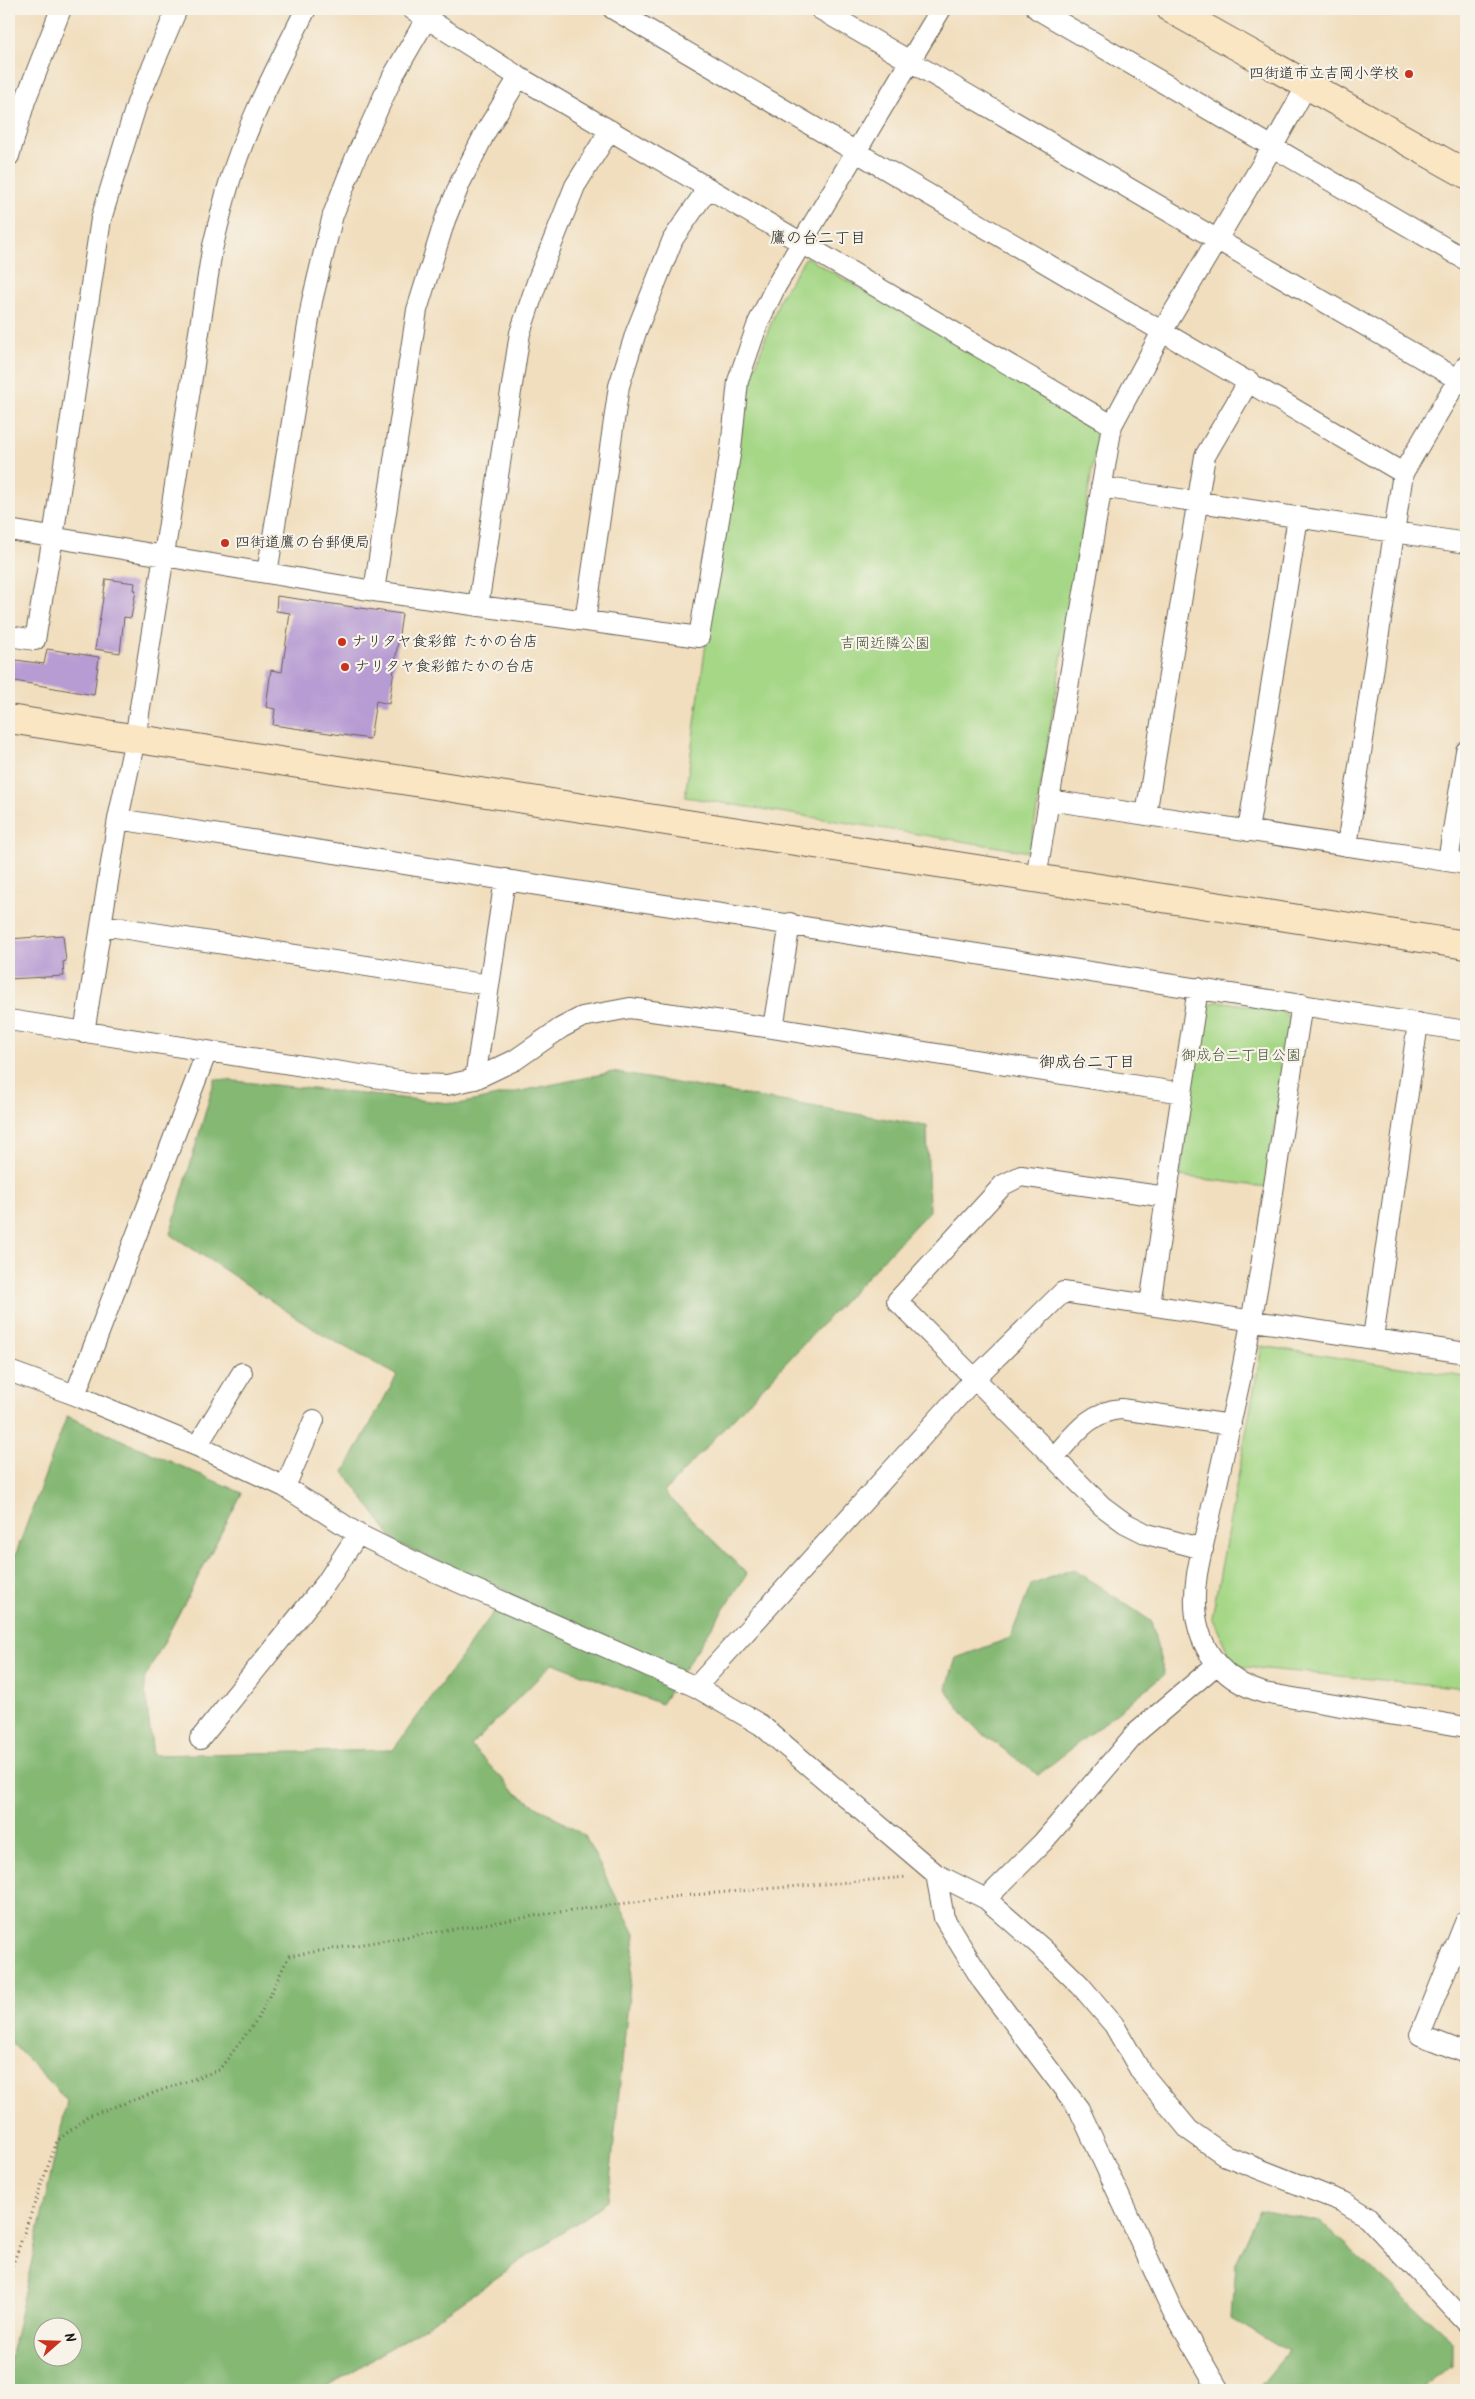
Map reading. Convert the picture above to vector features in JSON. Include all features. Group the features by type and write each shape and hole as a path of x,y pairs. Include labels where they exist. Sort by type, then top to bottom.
{"street":[{"path":"9,156 25,101 61,9"},
{"path":"9,636 35,640 53,537 101,219 137,104 177,9"},
{"path":"84,1033 118,819 135,739 212,250 228,186 265,91 306,9"},
{"path":"613,9 1163,330 1403,473"},
{"path":"820,9 1218,240 1464,376 1403,473 1347,846"},
{"path":"9,530 374,591 699,636 731,449 738,381 758,323 776,286 941,9"},
{"path":"1037,9 1466,260"},
{"path":"1171,9 1466,174"},
{"path":"267,573 312,301 333,215 354,158 424,12 519,77 1112,425"},
{"path":"374,591 417,310 445,220 461,181 486,131 519,77"},
{"path":"1036,878 1112,425 1163,330 1274,146 1307,85"},
{"path":"478,606 520,333 538,279 575,186 610,130"},
{"path":"585,621 619,386 636,332 673,239 708,188"},
{"path":"1146,815 1205,456 1249,381"},
{"path":"1102,487 1466,543"},
{"path":"1248,830 1298,517"},
{"path":"9,719 1466,944"},
{"path":"1049,800 1457,863 1466,751"},
{"path":"118,819 790,923 1466,1031"},
{"path":"475,1079 505,879"},
{"path":"773,1028 790,923"},
{"path":"102,924 489,985"},
{"path":"1150,1304 1198,988"},
{"path":"1302,1004 1252,1322 1203,1549 1196,1590 1196,1615 1201,1636 1216,1665 1231,1679 1247,1688 1264,1693 1466,1727"},
{"path":"9,1020 418,1084 447,1085 475,1079 515,1060 561,1028 582,1017 630,1008 773,1028 1182,1093"},
{"path":"1373,1338 1418,1023"},
{"path":"74,1395 207,1051"},
{"path":"1166,1196 1021,1176 1003,1185 897,1301 1055,1456 1102,1506 1147,1534 1203,1549"},
{"path":"696,1687 975,1378 1063,1292 1466,1353"},
{"path":"9,1371 74,1395 197,1446 285,1486 358,1534 431,1570 696,1687 761,1725 936,1874 986,1899 1041,1947 1080,1985 1114,2025 1141,2072 1188,2130 1226,2156 1343,2202 1367,2217 1466,2322"},
{"path":"197,1446 242,1373"},
{"path":"1055,1456 1091,1417 1106,1410 1120,1409 1231,1425"},
{"path":"285,1486 314,1420"},
{"path":"200,1739 326,1583 358,1534"},
{"path":"986,1899 1043,1842 1136,1733 1216,1665"},
{"path":"936,1874 944,1918 983,1982 1079,2109 1173,2312 1219,2390"},
{"path":"1466,1920 1420,2035 1466,2052"}],"path":[{"path":"9,2275 57,2141 88,2116 219,2070 259,2017 289,1956 542,1914 680,1896 936,1874"}],"green space":[{"name":"吉岡近隣公園","path":"806,257 1091,422 1097,439 1030,852 685,797 705,650 749,383 781,296"},
{"name":"御成台二丁目公園","path":"1218,1001 1283,1011 1291,1020 1266,1187 1180,1176 1202,1010"},
{"path":"612,1072 927,1126 929,1211 664,1492 747,1574 661,1704 553,1663 471,1746 517,1794 585,1836 635,1934 608,2201 428,2325 322,2390 9,2390 9,2364 67,2101 9,2040 9,1572 67,1416 242,1493 144,1680 153,1755 393,1750 509,1591 396,1543 344,1472 397,1375 323,1335 170,1234 215,1079 459,1104"},
{"path":"1262,1346 1466,1377 1466,1688 1234,1666 1212,1617"},
{"path":"1073,1569 1151,1621 1164,1675 1038,1775 974,1727 946,1690 956,1658 1010,1638 1031,1585"},
{"path":"1260,2210 1320,2222 1453,2341 1453,2366 1421,2390 1257,2390 1288,2352 1232,2319 1236,2263"}],"building":[{"path":"106,579 135,583 134,590 136,590 131,618 124,617 120,653 95,649"},
{"name":"ナリタヤ食彩館 たかの台店","path":"277,596 402,614 389,704 376,701 370,739 273,725 275,709 266,707 271,670 282,672 290,613 276,611"},
{"path":"47,649 99,657 94,695 9,680 9,659 44,664"},
{"path":"63,935 66,961 63,962 64,976 9,979 9,939"}],"place":[{"name":"四街道市立吉岡小学校","path":"1409,74"},
{"name":"四街道鷹の台郵便局","path":"225,543"},
{"name":"ナリタヤ食彩館 たかの台店","path":"342,642"},
{"name":"ナリタヤ食彩館たかの台店","path":"345,667"}],"district":[{"name":"鷹の台二丁目","path":"818,238"},
{"name":"御成台二丁目","path":"1087,1062"}]}
